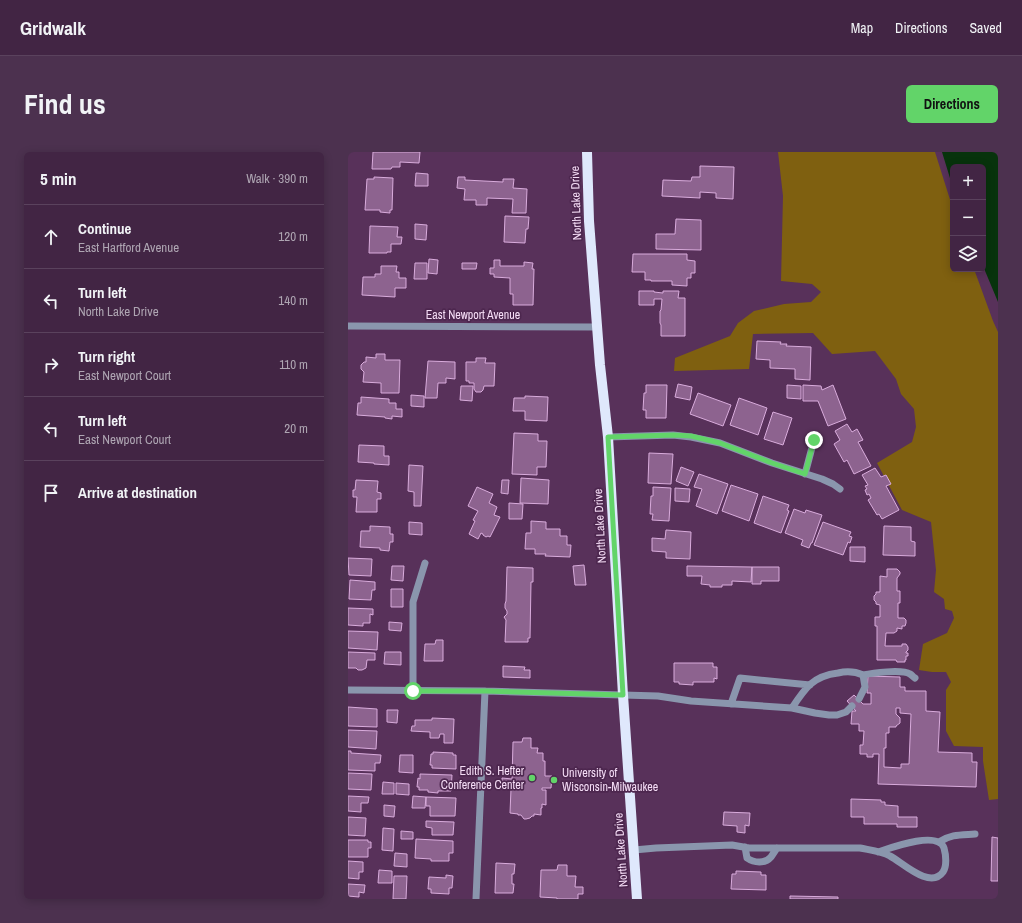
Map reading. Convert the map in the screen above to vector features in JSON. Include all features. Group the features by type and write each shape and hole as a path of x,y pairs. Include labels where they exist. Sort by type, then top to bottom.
{"main road":[{"name":"North Lake Drive","path":"587,152 589,221 597,327 608,437 637,899"}],"street":[{"name":"East Newport Avenue","path":"348,326 597,327"},
{"path":"608,437 674,435 691,436 720,443 772,463 822,479 840,489"},
{"path":"805,474 814,440"},
{"path":"413,691 414,602 425,563"},
{"path":"792,708 802,693 815,679 827,674 856,672 863,675 898,672 910,674 915,678"},
{"path":"859,699 864,687 863,675"},
{"path":"731,704 740,678 810,685"},
{"path":"348,690 486,691 658,696 691,701 792,708 815,713 836,715 846,712 852,706"},
{"path":"476,899 486,691"},
{"path":"939,842 946,837 954,835 975,834"},
{"path":"634,850 732,845 776,848 860,848 889,855 918,875 929,878 934,878 941,874 944,870 945,853 943,845 939,842 924,840 878,852"},
{"path":"745,847 747,858 758,862 766,861 771,857 776,848"}],"shaded area":[{"path":"778,152 935,152 950,200 950,272 975,272 998,332 998,799 989,800 983,761 983,747 954,746 946,731 946,690 951,682 946,672 919,670 923,644 947,633 954,618 952,611 945,609 944,599 934,592 936,570 931,522 902,510 877,463 912,442 916,427 914,409 901,394 896,379 875,351 832,354 813,333 753,334 749,369 674,371 675,358 730,336 738,323 754,311 784,304 811,302 821,292 812,284 781,281 783,196"},
{"path":"942,152 998,152 998,302 986,272 986,164 950,164 950,178"}],"building":[{"path":"373,152 420,152 419,163 400,162 400,167 392,167 391,169 372,169"},
{"path":"700,166 734,167 733,199 716,198 716,193 700,192 700,198 662,196 663,180 691,181 692,177 700,177"},
{"path":"416,173 428,174 428,186 415,186"},
{"path":"374,177 393,178 392,210 390,210 390,213 380,212 380,210 365,210 367,179 374,179"},
{"path":"458,177 465,177 465,180 503,182 503,179 514,179 513,188 527,189 526,213 512,213 513,199 487,198 487,205 476,205 476,200 464,200 465,189 457,188"},
{"path":"505,216 529,217 525,243 504,242"},
{"path":"676,219 701,220 701,250 656,249 656,234 675,234"},
{"path":"415,224 427,225 426,240 415,239"},
{"path":"370,226 398,227 397,237 402,237 401,244 391,244 391,252 369,253"},
{"path":"633,254 687,254 687,260 695,261 695,273 691,273 691,278 687,278 687,286 672,285 672,281 645,280 645,272 632,272"},
{"path":"429,259 438,260 437,274 428,273"},
{"path":"494,260 500,260 500,266 524,266 524,262 533,263 533,305 513,305 513,294 510,294 510,278 494,277 494,274 490,274 490,268 494,268"},
{"path":"415,263 427,263 427,279 414,279"},
{"path":"462,263 477,263 476,269 462,269"},
{"path":"381,266 397,266 396,272 399,272 399,278 406,278 406,288 395,288 395,297 362,295 363,277 375,277 375,274 381,274"},
{"path":"639,291 654,291 663,293 663,291 679,291 678,298 685,298 685,336 661,336 660,311 662,299 654,299 654,305 639,305"},
{"path":"757,341 781,342 780,344 787,344 786,346 811,347 810,380 795,379 795,369 770,368 770,360 756,359"},
{"path":"376,354 385,354 385,360 400,360 399,393 381,393 381,383 363,382 364,372 361,369 361,365 366,362 366,357 376,358"},
{"path":"476,358 486,358 485,363 495,363 494,386 484,386 481,392 476,392 474,389 474,383 469,383 469,381 466,381 466,362 476,362"},
{"path":"428,361 455,362 455,379 446,378 446,383 438,383 437,398 425,398"},
{"path":"678,384 692,387 690,400 675,397"},
{"path":"646,385 667,385 666,418 646,418 646,410 643,410"},
{"path":"787,385 801,386 801,399 787,398"},
{"path":"803,385 821,386 822,390 833,385 846,419 828,426 818,401 803,401"},
{"path":"461,386 473,386 472,401 460,400"},
{"path":"698,393 731,405 723,426 690,414"},
{"path":"411,395 424,396 424,407 411,406"},
{"path":"525,396 548,397 547,421 525,420 525,411 513,411 514,398 525,398"},
{"path":"361,397 389,399 389,403 396,403 396,409 402,409 402,417 392,416 392,419 357,415 358,403 361,403"},
{"path":"739,398 767,408 758,435 730,425"},
{"path":"773,412 792,418 783,445 764,439"},
{"path":"847,424 852,432 857,429 863,440 858,442 871,466 854,474 847,460 844,462 834,444 840,440 835,431"},
{"path":"514,433 538,434 538,441 547,441 546,467 537,467 537,475 512,474"},
{"path":"359,445 384,446 384,456 389,456 389,465 358,462"},
{"path":"649,453 673,454 671,484 648,483"},
{"path":"409,465 423,466 421,506 414,506 414,492 408,491"},
{"path":"681,467 694,472 688,486 676,481"},
{"path":"875,468 881,477 886,475 891,484 886,486 899,510 882,519 879,514 877,515 868,500 871,498 869,494 867,495 865,490 867,489 865,486 868,485 862,475"},
{"path":"699,474 728,484 717,514 696,506 702,489 694,487"},
{"path":"521,478 549,480 548,504 520,503"},
{"path":"356,480 378,481 377,492 381,493 381,499 377,499 377,512 356,512 357,497 353,497 353,490 355,490"},
{"path":"502,480 509,480 508,494 501,493"},
{"path":"731,485 758,494 749,521 722,511"},
{"path":"477,487 493,494 489,503 497,507 494,515 500,517 490,537 486,537 481,533 478,539 469,534 475,521 473,520 478,511 468,506"},
{"path":"653,487 671,488 669,521 652,520 653,514 650,514"},
{"path":"675,488 690,489 689,502 675,501"},
{"path":"763,496 789,505 787,510 789,511 781,533 754,523"},
{"path":"509,503 523,504 522,519 509,519"},
{"path":"794,509 805,513 806,510 822,515 809,548 801,545 803,540 785,533"},
{"path":"531,521 546,522 546,529 560,529 560,536 567,536 567,545 571,545 570,557 545,556 546,554 535,554 535,549 525,549 526,533 531,533"},
{"path":"409,522 422,523 422,535 409,534"},
{"path":"823,522 851,532 849,536 852,537 850,543 848,542 843,555 814,545"},
{"path":"370,526 390,527 390,534 393,534 393,542 390,542 389,551 380,550 380,548 360,547 361,531 370,531"},
{"path":"884,526 911,527 911,541 915,542 915,556 883,555"},
{"path":"666,530 691,532 690,559 666,558 666,552 652,551 652,538 665,539"},
{"path":"850,547 865,547 865,562 850,561"},
{"path":"348,558 372,559 371,576 349,575"},
{"path":"584,565 586,585 575,585 573,566"},
{"path":"392,566 404,566 403,581 391,580"},
{"path":"687,566 752,567 751,582 732,581 732,585 710,587 710,585 701,584 702,576 687,576"},
{"path":"507,567 533,568 533,582 531,582 530,638 528,638 528,642 505,642 506,620 504,617 507,614 505,604"},
{"path":"752,567 779,567 779,581 761,581 761,584 752,584"},
{"path":"887,569 897,569 900,572 897,578 897,591 900,591 898,618 904,618 906,623 905,626 902,626 902,629 897,628 897,631 894,633 886,633 885,646 902,646 902,644 906,644 908,650 906,653 908,653 908,656 906,656 905,662 897,662 896,660 877,660 877,626 875,626 875,617 880,617 880,605 876,604 874,596 876,592 880,592 880,576 887,577"},
{"path":"350,580 375,582 375,590 372,590 371,600 349,599"},
{"path":"391,589 403,589 403,607 391,607"},
{"path":"348,608 373,609 373,615 370,614 370,623 363,623 363,626 348,625"},
{"path":"389,622 402,623 401,631 389,630"},
{"path":"348,631 378,632 377,650 348,648"},
{"path":"436,640 443,640 443,661 424,661 425,644 435,644"},
{"path":"348,652 375,653 375,660 367,660 366,668 362,670 348,668"},
{"path":"385,652 401,652 401,665 384,664"},
{"path":"674,663 713,663 713,667 717,667 717,679 714,678 714,682 693,682 693,685 679,684 679,682 674,682"},
{"path":"503,666 525,667 524,670 530,670 530,678 503,677"},
{"path":"868,676 900,677 900,687 905,687 905,691 926,691 926,711 940,712 938,752 972,753 972,762 977,762 976,787 878,784 879,754 873,754 873,757 867,757 867,754 860,754 860,745 863,745 864,731 859,731 859,724 851,724 852,711 856,711 847,701 854,695 863,704 871,704 871,693 867,693","holes":["896,708 900,708 900,713 911,714 909,764 901,764 901,768 884,767 886,733 889,733 889,727 896,727 900,723 900,718 896,714"]},
{"path":"348,707 377,709 377,727 348,726"},
{"path":"387,710 398,710 397,723 387,722"},
{"path":"432,718 454,719 453,743 444,743 444,734 440,734 439,738 430,738 430,732 411,731 412,726 415,726 415,720 432,720"},
{"path":"348,730 377,731 376,749 348,747"},
{"name":"Edith S. Hefter Conference Center","path":"523,738 531,738 531,748 538,748 537,753 543,753 543,761 545,761 545,776 552,776 551,788 542,788 542,790 546,790 546,805 542,804 541,815 534,814 534,816 526,819 524,819 521,815 510,813 511,789 502,789 502,778 512,779 513,742 522,742"},
{"path":"348,751 351,751 351,753 381,755 380,763 375,763 375,771 348,770"},
{"path":"433,752 453,753 453,755 456,755 456,769 432,768 432,765 430,765 431,754 433,754"},
{"path":"400,755 413,755 413,773 399,772"},
{"path":"348,773 372,774 371,790 348,789"},
{"path":"420,774 452,775 451,791 438,791 438,793 428,792 428,790 419,790 419,787 417,787"},
{"path":"383,782 394,783 394,794 382,794"},
{"path":"396,783 409,784 409,795 396,794"},
{"path":"348,796 369,797 368,803 361,803 361,812 348,811"},
{"path":"413,796 426,797 425,808 412,808"},
{"path":"426,797 456,798 455,816 430,816 430,806 426,806"},
{"path":"851,799 881,800 881,802 885,802 885,805 898,806 898,817 917,817 917,827 897,827 897,824 864,824 864,817 851,817"},
{"path":"384,805 395,806 394,817 384,816"},
{"path":"724,812 750,813 749,826 745,825 745,833 737,832 737,826 723,825"},
{"path":"348,817 366,818 365,836 348,835"},
{"path":"426,821 454,822 453,835 432,835 432,828 426,827"},
{"path":"383,828 394,829 393,851 382,850"},
{"path":"401,831 413,832 413,839 401,839"},
{"path":"992,837 998,838 998,881 991,881"},
{"path":"416,839 453,841 453,853 449,853 449,861 431,861 431,859 415,858"},
{"path":"348,840 368,840 368,842 371,842 371,848 368,848 368,857 348,857"},
{"path":"395,853 407,854 407,867 394,866"},
{"path":"348,861 363,862 363,872 359,872 359,879 348,878"},
{"path":"496,863 515,864 514,874 512,874 512,884 514,884 513,893 495,893"},
{"path":"558,865 567,865 567,876 576,876 575,887 583,887 583,894 578,894 578,899 540,897 541,870 557,870"},
{"path":"379,870 392,871 392,883 378,883"},
{"path":"736,871 761,872 761,875 766,875 766,890 731,889 732,874 736,874"},
{"path":"446,875 453,876 452,888 449,888 449,894 431,893 431,889 428,889 429,877 446,878"},
{"path":"394,876 407,876 406,899 393,899"},
{"path":"348,884 365,885 364,893 359,892 359,897 348,896"},
{"path":"790,896 838,897 838,899 790,899"}],"place":[{"name":"Edith S. Hefter Conference Center","path":"532,778"},
{"name":"University of Wisconsin-Milwaukee","path":"554,780"}],"route":[{"path":"413,691 486,691 623,695 608,437 674,435 691,436 720,443 805,474 814,440"}]}
